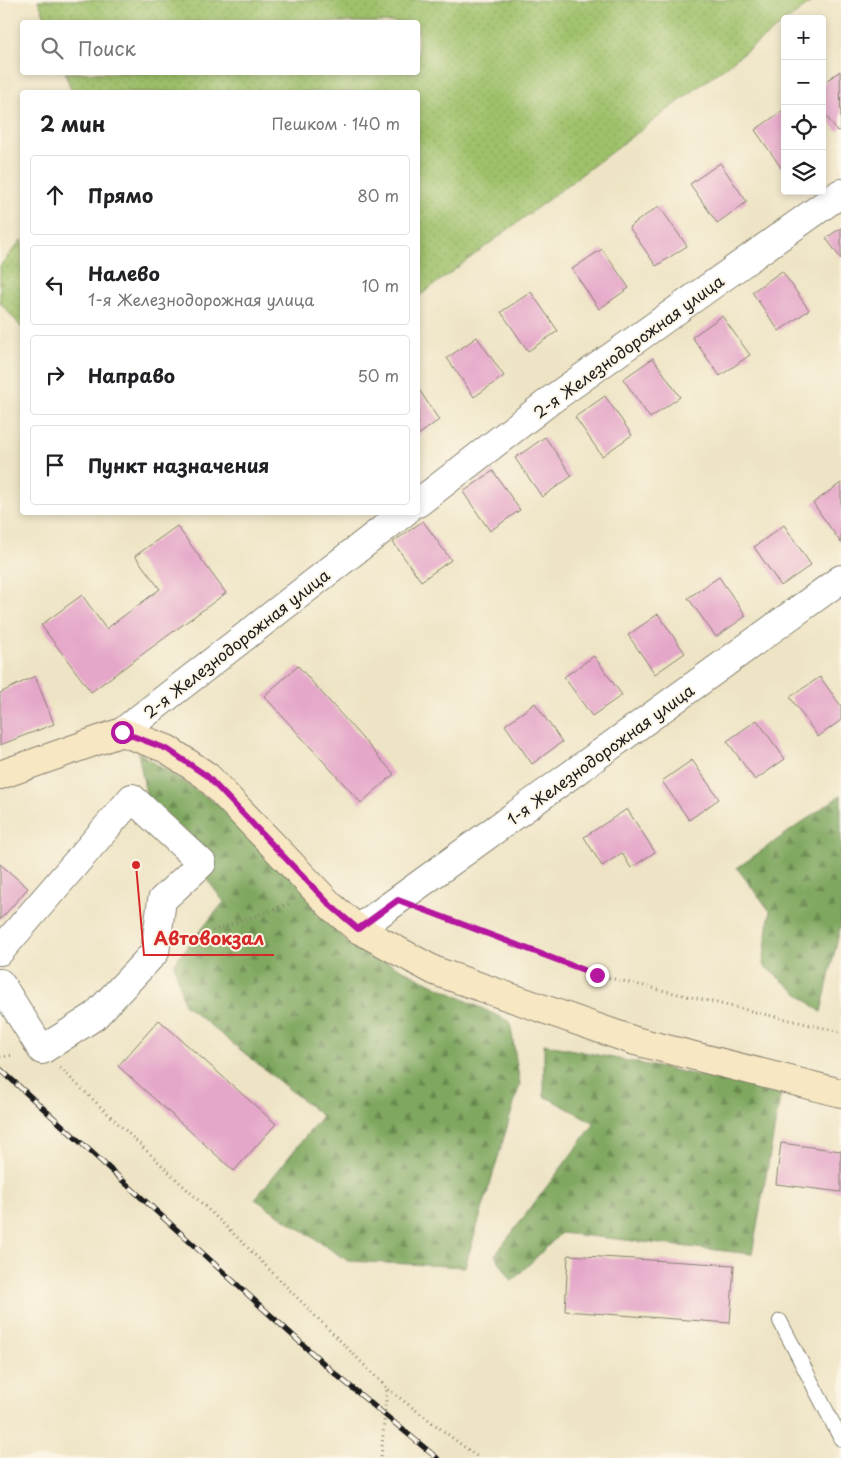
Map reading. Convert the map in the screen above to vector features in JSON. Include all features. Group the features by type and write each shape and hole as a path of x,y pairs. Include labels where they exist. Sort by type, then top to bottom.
{"street":[{"name":"2-я Железнодорожная улица","path":"420,501 551,400 841,193"},
{"name":"2-я Железнодорожная улица","path":"0,775 122,732 401,515"},
{"name":"1-я Железнодорожная улица","path":"358,929 841,579"},
{"path":"122,732 167,749 207,776 319,894 358,929 435,971 635,1041 841,1093"},
{"path":"0,951 132,798 202,863 162,900 155,952 95,1016 42,1050 0,984"}],"lane":[{"path":"780,1321 841,1439"}],"path":[{"path":"155,952 319,894"},
{"path":"398,900 597,975 841,1032"},
{"path":"42,1050 239,1240 387,1388 479,1458"},
{"path":"381,1458 387,1388"}],"green space":[{"path":"38,0 814,0 794,15 781,15 781,25 420,296 420,90 71,90 66,75 420,75 420,20 46,20"},
{"path":"20,241 20,326 0,302 0,266"},
{"path":"138,752 225,809 300,882 346,942 510,1022 520,1084 465,1267 348,1261 255,1199 322,1116 184,1004 174,963 224,902 147,800"},
{"path":"841,795 841,924 821,1012 763,965 770,911 737,868"},
{"path":"544,1044 781,1092 752,1254 561,1233 512,1281 495,1255 595,1123 544,1096"}],"building":[{"path":"840,71 841,129 837,131 826,116 826,81"},
{"path":"781,112 781,168 755,130"},
{"path":"720,163 747,202 717,223 690,184"},
{"path":"659,206 687,246 656,266 629,227"},
{"path":"841,228 841,259 826,238"},
{"path":"602,249 629,288 599,309 572,269"},
{"path":"782,271 809,310 779,331 752,292"},
{"path":"531,292 558,331 528,351 501,312"},
{"path":"722,316 750,355 720,376 692,337"},
{"path":"477,337 504,376 474,397 447,358"},
{"path":"653,358 680,397 650,418 623,379"},
{"path":"420,391 439,420 420,434"},
{"path":"605,396 632,435 602,456 575,417"},
{"path":"545,437 572,476 542,497 515,458"},
{"path":"493,471 520,510 490,531 463,492"},
{"path":"841,483 841,543 813,503"},
{"path":"423,521 451,560 421,581 393,542"},
{"path":"784,525 811,565 781,586 754,547"},
{"path":"177,526 226,593 91,692 41,625 82,595 106,629 160,589 135,556"},
{"path":"719,577 746,616 716,637 688,598"},
{"path":"658,614 685,653 655,674 628,635"},
{"path":"594,656 622,695 592,716 564,677"},
{"path":"298,666 394,774 361,803 264,696"},
{"path":"35,676 54,724 0,745 0,693"},
{"path":"820,677 841,706 841,720 818,737 790,697"},
{"path":"535,703 562,742 532,764 505,725"},
{"path":"757,720 785,759 755,780 727,741"},
{"path":"692,760 719,799 689,820 662,781"},
{"path":"627,809 655,852 631,868 622,853 602,866 584,837"},
{"path":"0,864 28,888 0,920"},
{"path":"159,1020 276,1124 234,1171 118,1066"},
{"path":"781,1143 841,1151 841,1192 776,1184"},
{"path":"568,1255 734,1265 730,1323 565,1311"}],"railway":[{"path":"0,1069 333,1372 437,1458"}],"place":[{"name":"Автовокзал","path":"136,865"}],"route":[{"path":"122,732 167,749 207,776 331,906 358,929 398,900 597,975"}]}
